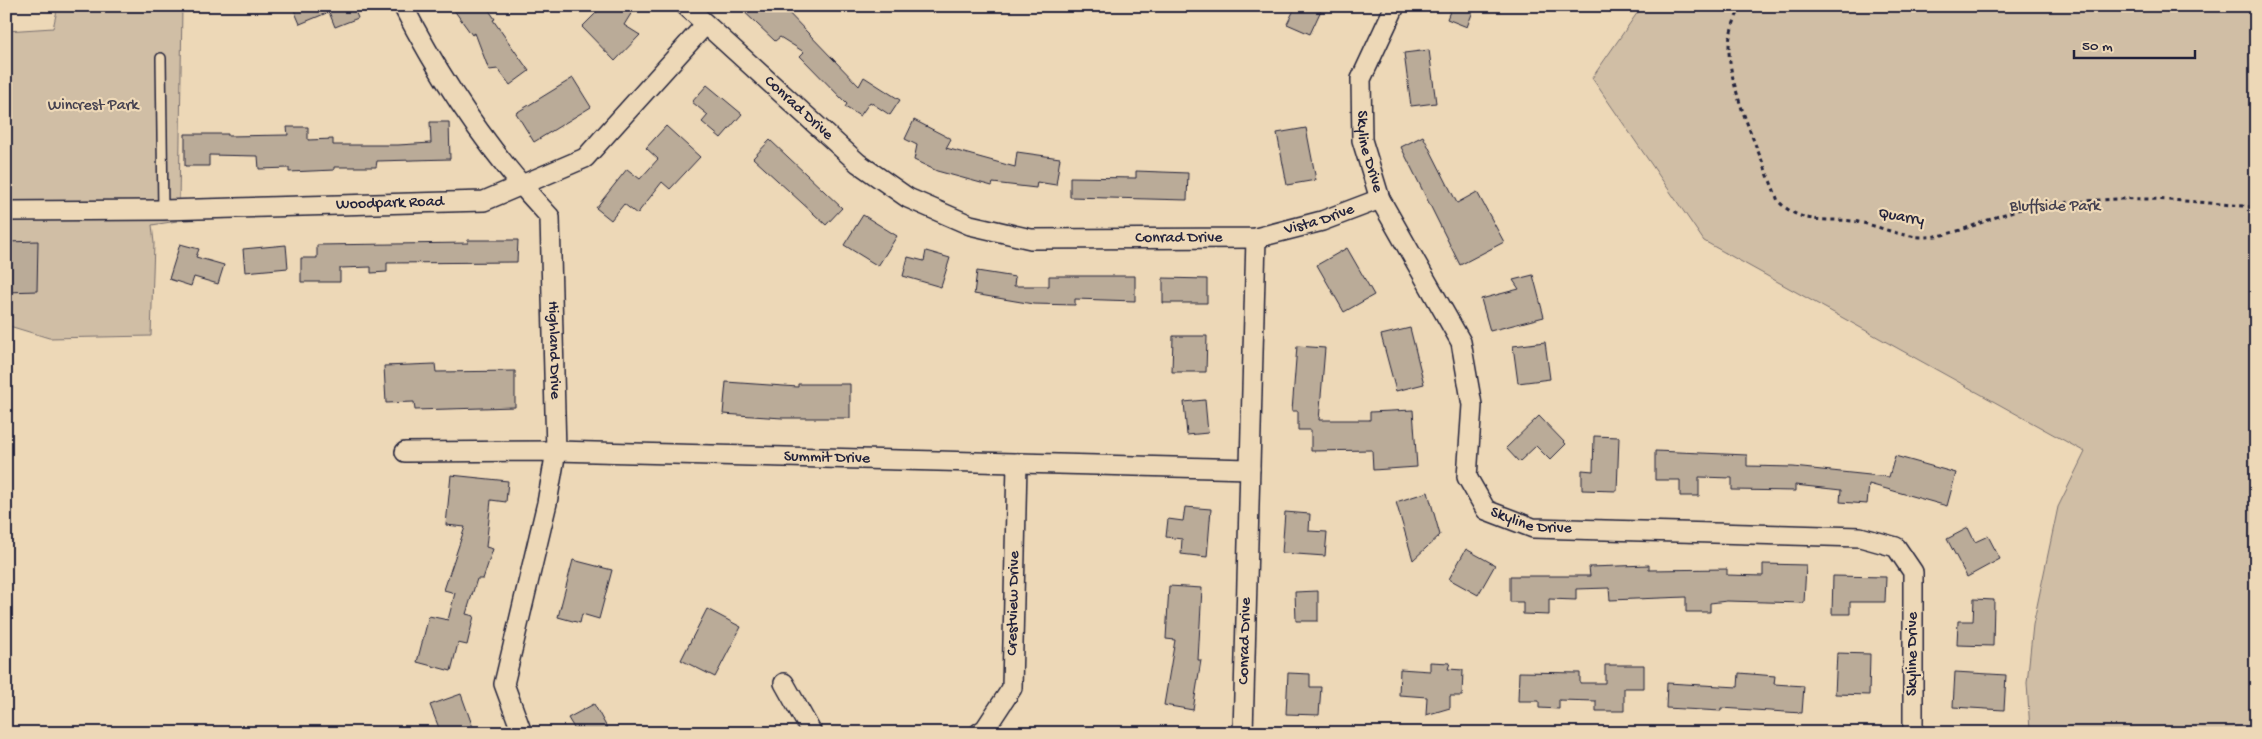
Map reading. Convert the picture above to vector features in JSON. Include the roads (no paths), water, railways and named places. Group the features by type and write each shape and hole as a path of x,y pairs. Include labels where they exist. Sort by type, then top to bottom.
{"street":[{"name":"Highland Drive","path":"403,6 462,105 520,185 550,217 556,451 547,503 504,684 522,733"},
{"name":"Conrad Drive","path":"686,6 858,163 908,198 970,225 1031,239 1256,238 1244,733"},
{"name":"Skyline Drive","path":"1395,6 1362,79 1362,140 1380,198 1461,342 1472,405 1467,477 1486,510 1533,528 1860,537 1896,546 1913,572 1913,733"},
{"name":"Woodpark Road","path":"6,211 162,210 484,201 585,158 706,25"},
{"name":"Vista Drive","path":"1256,238 1322,222 1380,198"},
{"name":"Summit Drive","path":"404,452 556,451 1250,469"},
{"name":"Crestview Drive","path":"979,733 985,729 1012,688 1017,463"},
{"path":"784,683 812,733"}],"lane":[{"path":"161,58 162,210"}],"park label":[{"name":"Wincrest Park","path":"93,106"},
{"name":"Bluffside Park","path":"2055,207"}]}
